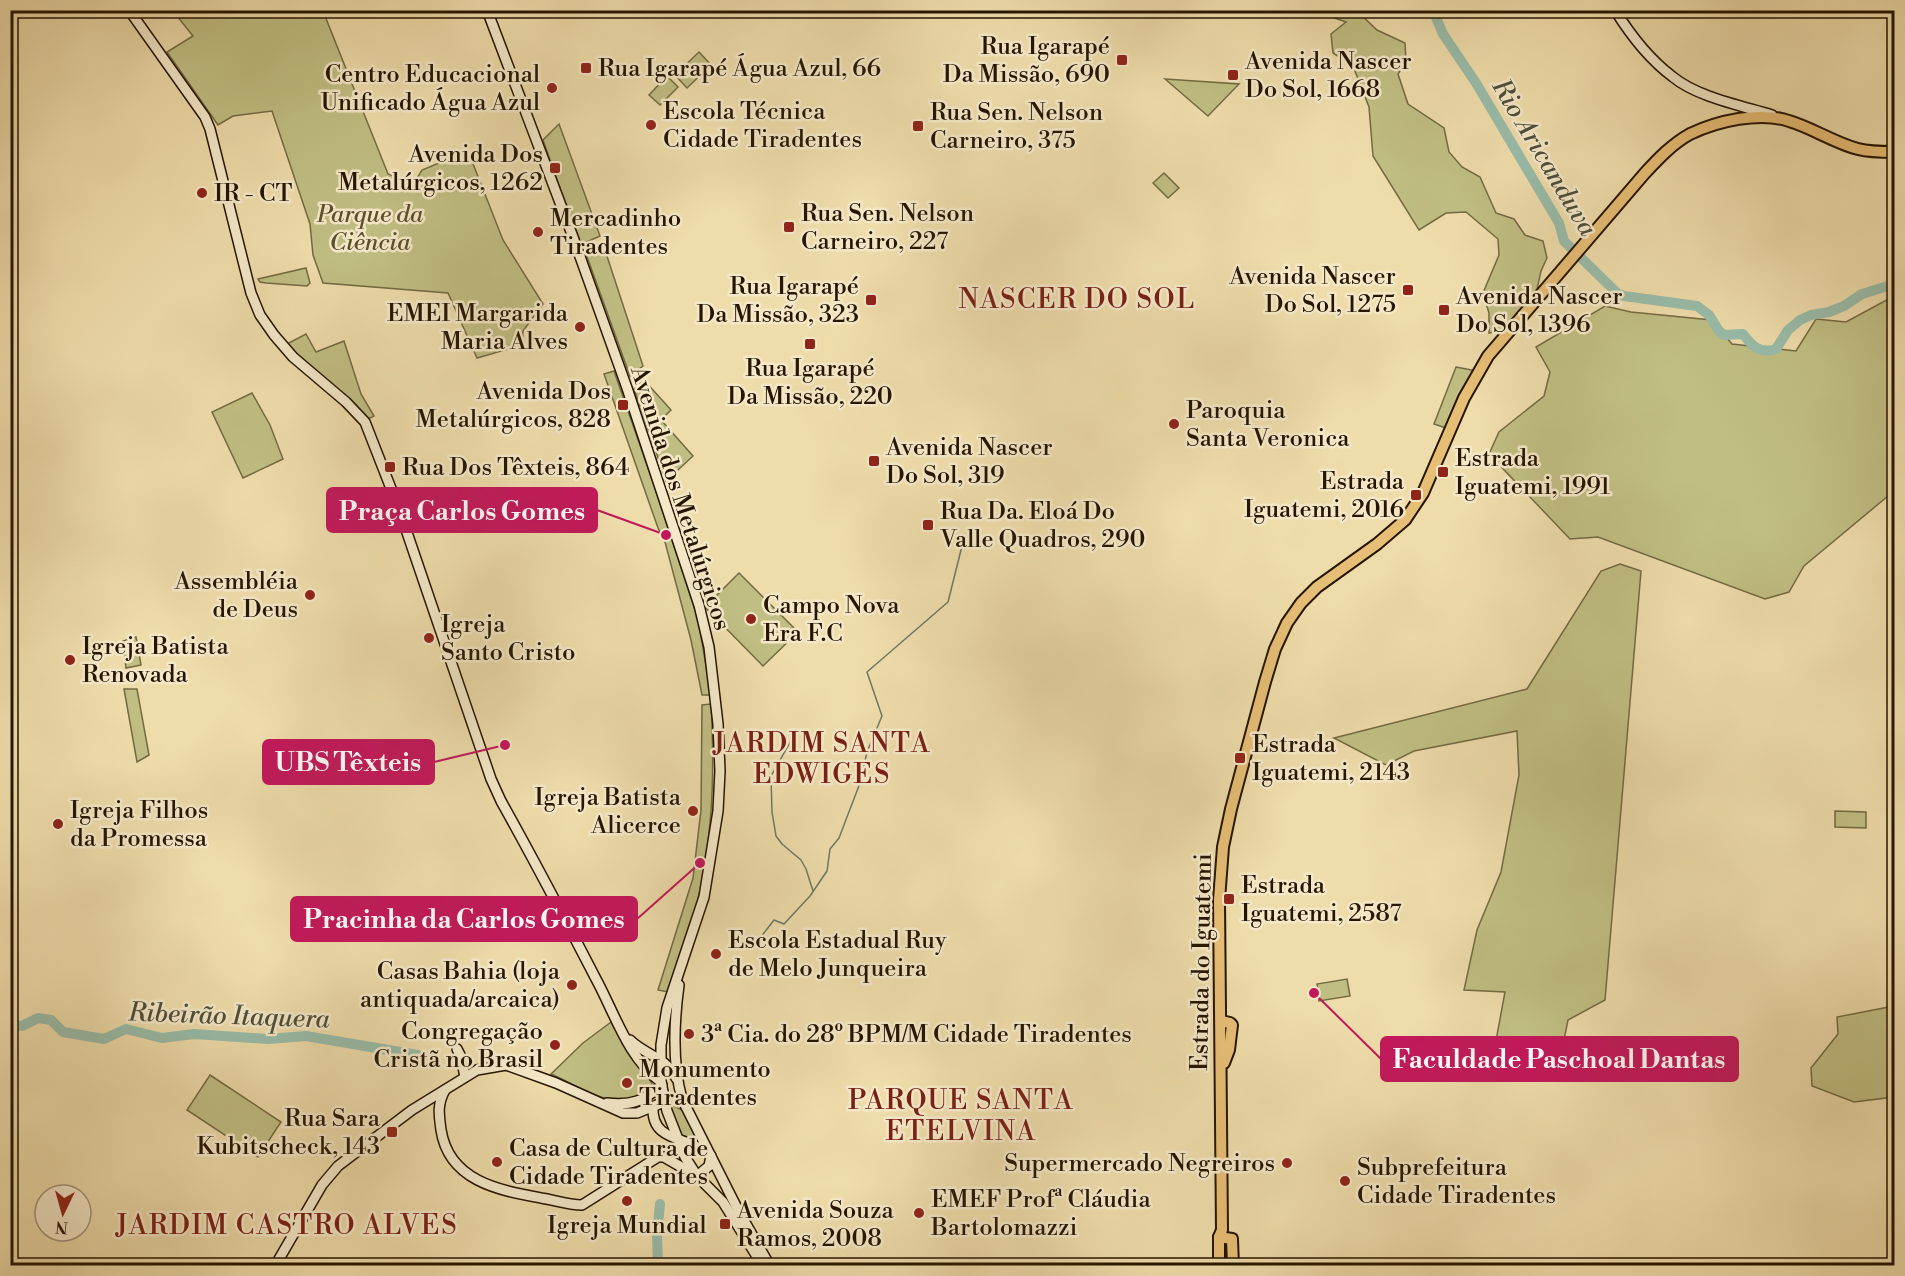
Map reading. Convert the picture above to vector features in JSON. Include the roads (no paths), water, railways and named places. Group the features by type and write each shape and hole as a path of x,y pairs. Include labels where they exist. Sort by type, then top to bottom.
{"main road":[{"path":"129,10 205,117 210,129 251,293 260,315 293,357 346,402 365,422 399,509 491,779 624,1034 643,1066 661,1083 647,1097 636,1103 620,1105 596,1101"},
{"name":"Avenida dos Metalúrgicos","path":"487,10 573,237 627,388 699,605 709,647 718,724 720,771 718,811 704,897 682,969 669,1000 660,1059 664,1102 677,1140 697,1176"},
{"path":"1615,10 1641,47 1674,78 1700,92 1786,120"},
{"name":"Estrada do Iguatemi","path":"1219,1266 1222,1235 1219,900 1223,847 1230,809 1281,633 1312,591 1377,544 1405,520 1423,493 1464,398 1480,369 1511,328 1658,159 1682,140 1708,128 1738,120 1767,118 1786,120 1856,148 1894,152"},
{"name":"Avenida dos Metalúrgicos","path":"682,969 677,1004 677,1080 687,1110 738,1210 770,1266"},
{"path":"624,1034 637,1047 660,1059 671,1069 677,1080"},
{"path":"457,1049 465,1077"},
{"path":"274,1266 322,1185 338,1166 405,1116 465,1077 488,1067 506,1065 556,1083 622,1113 637,1113 664,1102 687,1110"},
{"path":"445,1090 438,1110 446,1150 459,1167 468,1174 504,1191 582,1205 658,1157 664,1157 697,1176 723,1202 763,1266"},
{"path":"653,1107 652,1119 656,1126 677,1140 699,1147 711,1156 709,1167 697,1176"},
{"path":"405,1116 425,1109 438,1110"},
{"path":"1222,1235 1233,1241 1233,1266"},
{"name":"Estrada do Iguatemi","path":"1222,1235 1228,1266"}],"waterway":[{"name":"Rio Aricanduva","path":"1433,10 1443,34 1476,83 1559,223 1564,241 1617,293 1624,296 1697,306 1709,315 1724,335 1743,334 1760,350 1770,350 1776,349 1788,330 1800,320 1811,315 1829,312 1844,306 1862,294 1894,284"},
{"path":"757,942 774,920 784,924 810,896 827,871 830,849 839,838 860,783 867,752 882,716 867,672 948,602 964,538"},
{"path":"796,732 771,776 772,812 776,836 801,860 813,891"},
{"name":"Ribeirão Itaquera","path":"10,1025 22,1026 38,1018 51,1020 63,1032 104,1039 126,1029 162,1038 194,1034 268,1039 306,1036 418,1055"},
{"name":"Ribeirão Itaquera","path":"658,1266 657,1234 660,1204"}],"place":[{"name":"Rua Igarapé Da Missão, 690","path":"1122,60"},
{"name":"Rua Igarapé Água Azul, 66","path":"586,68"},
{"name":"Avenida Nascer Do Sol, 1668","path":"1233,75"},
{"name":"Centro Educacional Unificado Água Azul","path":"552,88"},
{"name":"Escola Técnica Cidade Tiradentes","path":"651,125"},
{"name":"Rua Sen. Nelson Carneiro, 375","path":"918,126"},
{"name":"Avenida Dos Metalúrgicos, 1262","path":"555,168"},
{"name":"IR - CT","path":"202,193"},
{"name":"Rua Sen. Nelson Carneiro, 227","path":"789,227"},
{"name":"Mercadinho Tiradentes","path":"538,232"},
{"name":"Avenida Nascer Do Sol, 1275","path":"1408,290"},
{"name":"Rua Igarapé Da Missão, 323","path":"871,300"},
{"name":"Avenida Nascer Do Sol, 1396","path":"1444,310"},
{"name":"EMEI Margarida Maria Alves","path":"580,327"},
{"name":"Rua Igarapé Da Missão, 220","path":"810,344"},
{"name":"Avenida Dos Metalúrgicos, 828","path":"623,405"},
{"name":"Paroquia Santa Veronica","path":"1174,424"},
{"name":"Avenida Nascer Do Sol, 319","path":"874,461"},
{"name":"Rua Dos Têxteis, 864","path":"390,467"},
{"name":"Estrada Iguatemi, 1991","path":"1443,472"},
{"name":"Estrada Iguatemi, 2016","path":"1416,495"},
{"name":"Rua Da. Eloá Do Valle Quadros, 290","path":"928,525"},
{"name":"Praça Carlos Gomes","path":"666,535"},
{"name":"Assembléia de Deus","path":"310,595"},
{"name":"Campo Nova Era F.C","path":"751,619"},
{"name":"Igreja Santo Cristo","path":"429,638"},
{"name":"Igreja Batista Renovada","path":"70,660"},
{"name":"UBS Têxteis","path":"505,745"},
{"name":"Estrada Iguatemi, 2143","path":"1240,758"},
{"name":"Igreja Batista Alicerce","path":"693,811"},
{"name":"Igreja Filhos da Promessa","path":"58,824"},
{"name":"Pracinha da Carlos Gomes","path":"700,863"},
{"name":"Estrada Iguatemi, 2587","path":"1229,899"},
{"name":"Escola Estadual Ruy de Melo Junqueira","path":"716,954"},
{"name":"Casas Bahia (loja antiquada/arcaica)","path":"572,985"},
{"name":"Faculdade Paschoal Dantas","path":"1314,993"},
{"name":"3ª Cia. do 28º BPM/M Cidade Tiradentes","path":"689,1034"},
{"name":"Congregação Cristã no Brasil","path":"555,1045"},
{"name":"Monumento Tiradentes","path":"627,1083"},
{"name":"Rua Sara Kubitscheck, 143","path":"392,1132"},
{"name":"Casa de Cultura de Cidade Tiradentes","path":"497,1162"},
{"name":"Supermercado Negreiros","path":"1287,1163"},
{"name":"Subprefeitura Cidade Tiradentes","path":"1345,1181"},
{"name":"Igreja Mundial","path":"627,1201"},
{"name":"EMEF Profª Cláudia Bartolomazzi","path":"919,1213"},
{"name":"Avenida Souza Ramos, 2008","path":"725,1224"}],"district":[{"name":"NASCER DO SOL","path":"1077,299"},
{"name":"JARDIM SANTA EDWIGES","path":"822,758"},
{"name":"PARQUE SANTA ETELVINA","path":"961,1116"},
{"name":"JARDIM CASTRO ALVES","path":"287,1225"}],"park label":[{"name":"Parque da Ciência","path":"370,228"}]}
